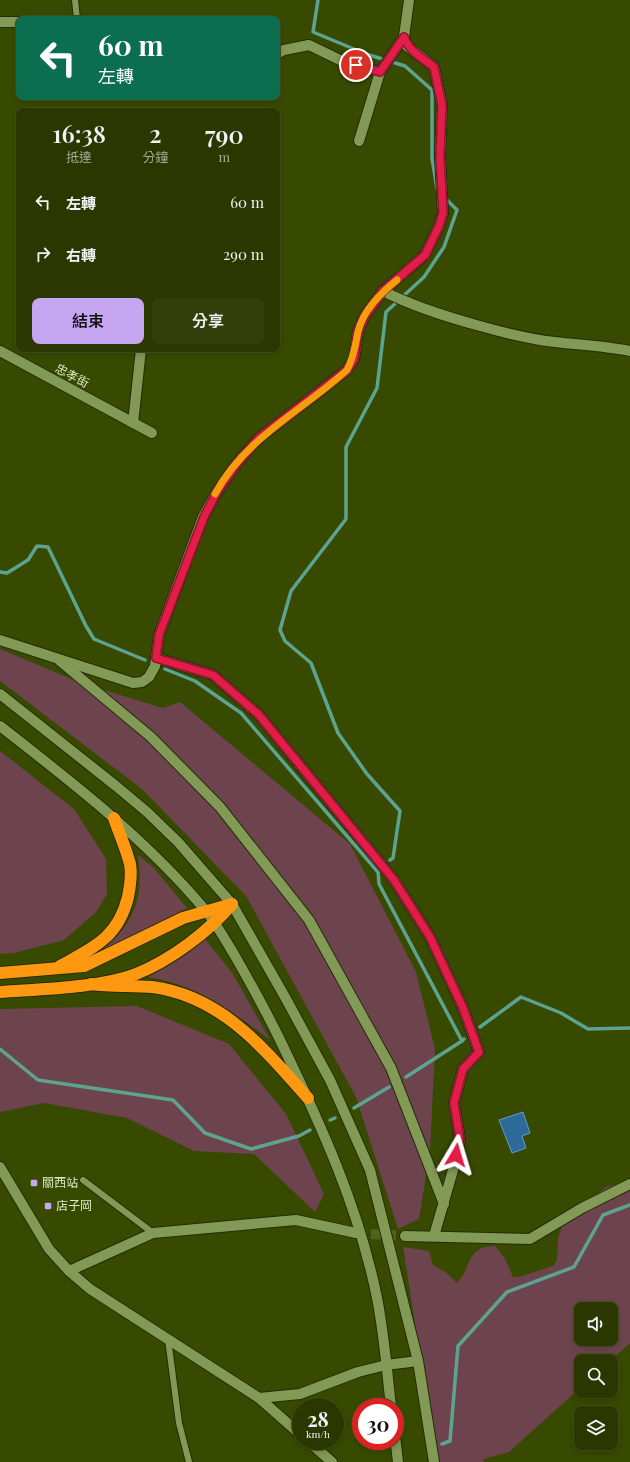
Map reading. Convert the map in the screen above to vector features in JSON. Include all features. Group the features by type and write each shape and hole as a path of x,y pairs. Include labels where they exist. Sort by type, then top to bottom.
{"highway":[{"path":"55,969 98,945 117,926 125,909 130,887 130,865 114,818"},
{"path":"0,973 84,966 183,918 232,904"},
{"path":"0,992 91,984 135,974 156,964 216,923 232,904"},
{"path":"91,984 111,987 152,987 185,995 218,1010 243,1029 308,1098"}],"street":[{"path":"359,141 380,72 404,37 409,0"},
{"path":"0,22 16,22"},
{"path":"0,640 56,656 133,683 142,682 149,677 155,666 162,628 204,517 218,490 238,462 259,438 347,370 354,359 358,331 364,317 425,255 439,226 443,213 440,157 442,105 434,67 407,46 404,37"},
{"path":"280,52 284,50 310,46 344,62 380,72"},
{"path":"387,293 408,304 510,334 554,342 608,347 630,351"},
{"name":"忠孝街","path":"0,352 152,433"},
{"path":"133,423 141,352"},
{"path":"56,656 151,738 220,806 309,920 391,1068 444,1204"},
{"path":"156,658 213,675 259,715 394,880 430,937 463,1008 479,1052 463,1069 454,1103 460,1139 444,1204 434,1236"},
{"path":"0,694 147,812 178,842 232,904 285,996 330,1080 370,1170 418,1361 434,1462"},
{"path":"0,726 114,818 173,873 216,923 271,1022 308,1098 340,1172 357,1220 377,1298 390,1398"},
{"path":"0,1167 49,1249 69,1271 90,1288 259,1398 292,1427"},
{"path":"405,1236 530,1238 582,1208 630,1184"},
{"path":"69,1271 152,1233 296,1220 356,1233"},
{"path":"259,1398 300,1394 358,1372 386,1365 418,1361"},
{"path":"318,1450 332,1462"},
{"path":"397,1450 398,1462"}],"lane":[{"path":"76,0 78,16"},
{"path":"83,1180 152,1233"},
{"path":"168,1339 179,1423 189,1462"}],"shaded area":[{"path":"0,649 81,683 163,708 180,702 350,844 416,972 435,1049 430,1150 419,1219 398,1229 356,1097 246,896 142,789 0,681"},
{"path":"0,751 74,809 106,859 107,894 96,912 64,940 14,953 0,954"},
{"path":"138,855 153,867 187,908 95,955 117,937 131,916 138,897 140,877"},
{"path":"205,939 233,974 270,1040 213,1000 182,986 148,977"},
{"path":"137,1006 229,1044 286,1114 324,1194 315,1212 254,1154 194,1151 127,1118 44,1103 0,1112 0,1009"},
{"path":"630,1181 630,1343 618,1354 574,1354 574,1393 509,1452 484,1459 483,1462 437,1462 403,1247 429,1251 433,1265 447,1273 457,1283 462,1277 474,1254 485,1247 495,1246 505,1259 513,1277 519,1277 553,1266 557,1260 558,1238 562,1227 568,1219 606,1187"}],"building":[{"path":"523,1112 530,1133 522,1136 526,1148 512,1153 499,1120"}],"waterway":[{"path":"318,0 313,32 366,54 405,66 432,90 432,158 437,189"},
{"path":"390,860 393,858 400,811 367,774 338,733 311,663 285,641 280,630 291,591 346,519 346,447 377,388 386,312 424,277 444,247 457,210 445,198"},
{"path":"0,572 7,573 28,560 37,546 48,547 86,626 94,639 145,660"},
{"path":"165,669 195,681 241,713 378,872"},
{"path":"378,871 379,884 462,1041 464,1039"},
{"path":"480,1027 521,997 561,1013 588,1029 630,1028"},
{"path":"406,1077 462,1041"},
{"path":"0,1049 38,1080 173,1100 205,1133 251,1149 299,1136 310,1130"},
{"path":"354,1108 389,1087"},
{"path":"330,1120 335,1118"},
{"path":"442,1444 450,1441 458,1346 507,1292 574,1267 603,1215 630,1205"}],"tunnel":[{"path":"356,1233 405,1236"}],"slow traffic":[{"path":"215,494 238,462 259,438 335,381 347,370 354,359 358,331 364,317 383,291 397,280"}],"place":[{"name":"關西站","path":"34,1183"},
{"name":"店子岡","path":"48,1206"}],"route":[{"path":"356,65 380,72 404,37 407,46 434,67 442,105 440,157 443,213 439,226 425,255 383,291 364,317 358,331 354,359 347,370 335,381 259,438 238,462 218,490 204,517 159,635 156,658 213,675 259,715 394,880 430,937 463,1008 468,1025 476,1040 479,1052 463,1069 454,1103 460,1139 456,1155"}]}
